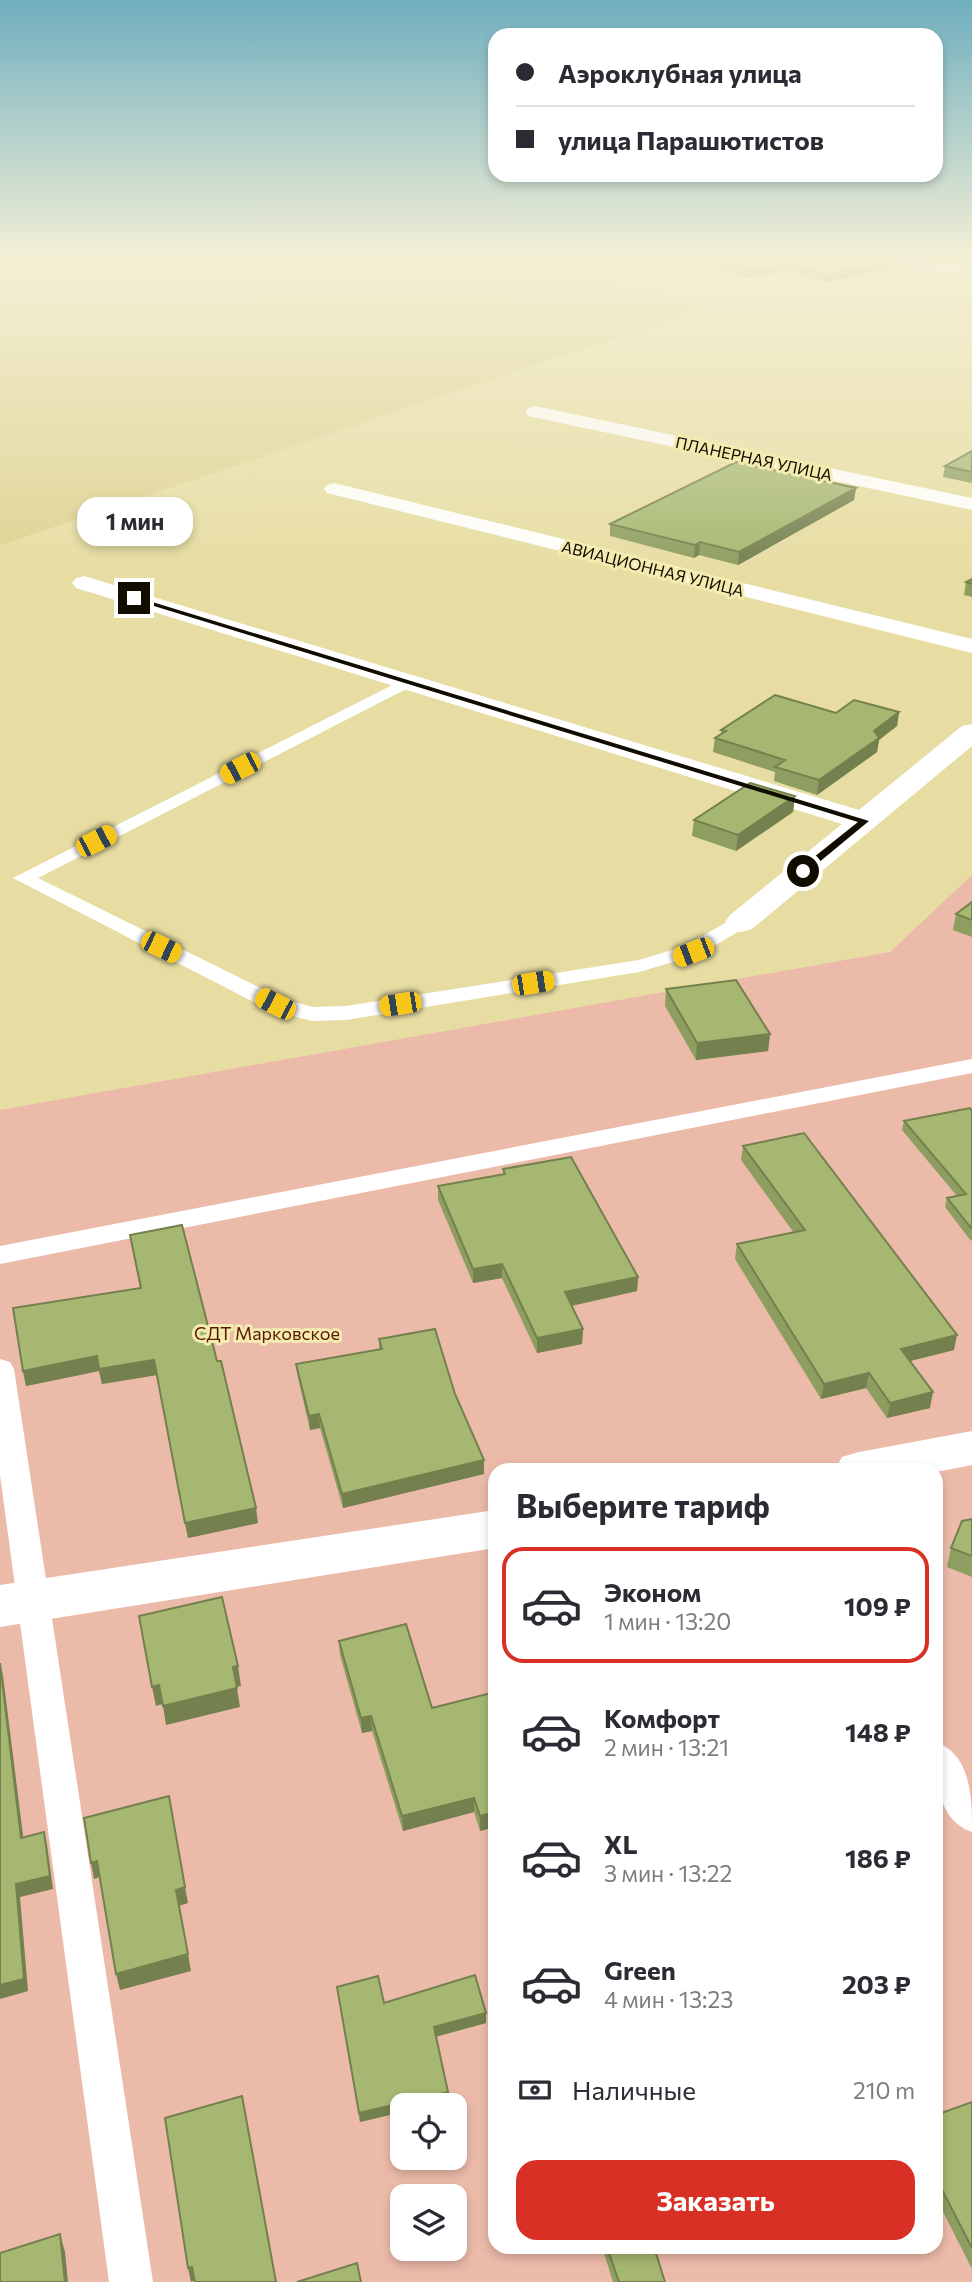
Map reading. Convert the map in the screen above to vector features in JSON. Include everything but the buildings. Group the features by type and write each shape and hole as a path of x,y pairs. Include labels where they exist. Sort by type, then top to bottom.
{"street":[{"name":"ПЛАНЕРНАЯ УЛИЦА","path":"536,412 972,504"},
{"name":"АВИАЦИОННАЯ УЛИЦА","path":"334,489 972,646"},
{"path":"83,583 864,821"},
{"path":"741,922 972,732"},
{"path":"895,1463 972,1448"},
{"path":"17,1603 488,1530"}],"lane":[{"path":"408,682 23,878 275,1004 312,1014 346,1013 639,966 680,957 706,946 741,922"},
{"path":"0,1255 972,1066"},
{"path":"0,1369 17,1603 131,2282"},
{"path":"943,1768 972,1816"}],"shaded area":[{"path":"0,362 543,362 0,545"}],"green space":[{"name":"СДТ Марковское","path":"972,875 972,2282 0,2282 0,1110 890,952"}],"route":[{"path":"134,598 864,821 803,871"}]}
